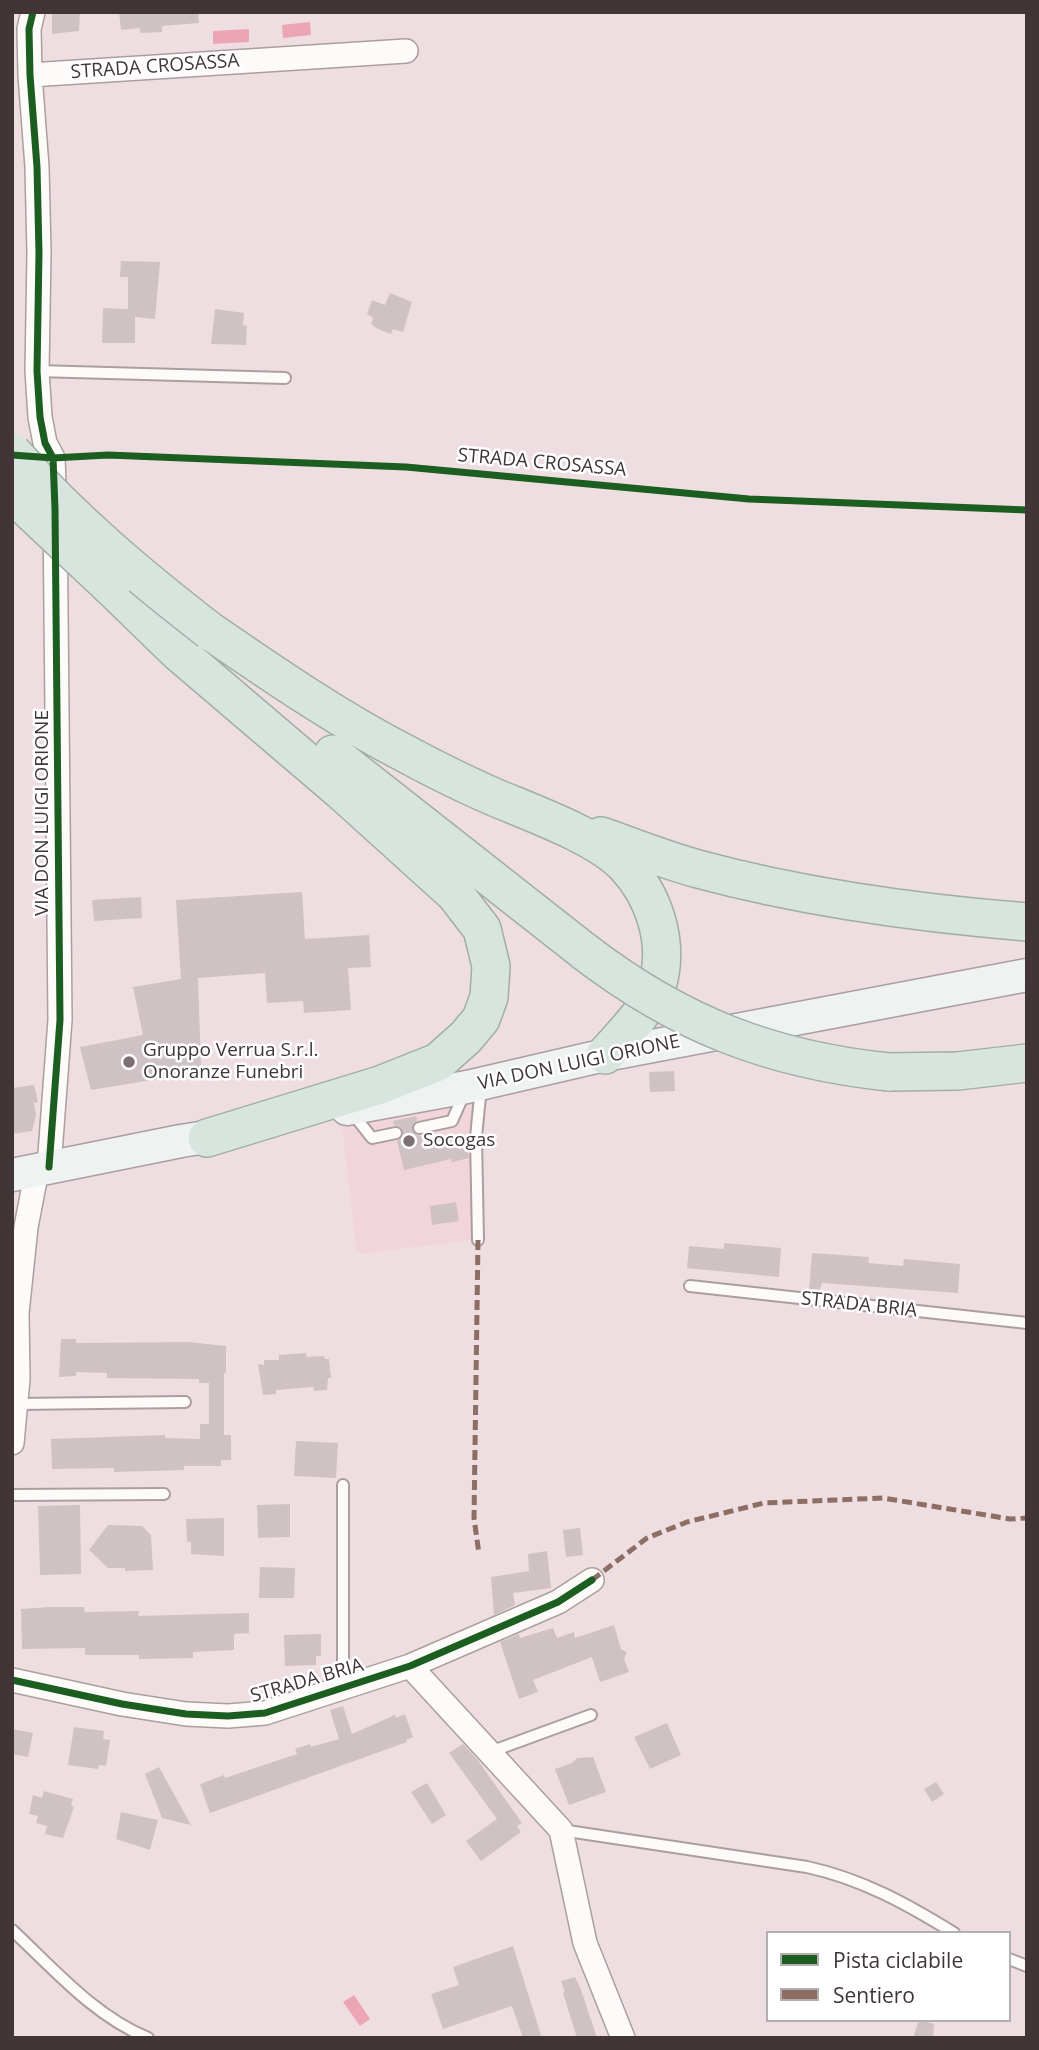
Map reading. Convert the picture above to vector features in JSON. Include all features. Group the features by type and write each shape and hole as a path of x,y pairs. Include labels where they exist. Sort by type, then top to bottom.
{"highway":[{"path":"12,454 119,557 191,642 341,791 455,894 482,929 491,965 489,997 481,1019 466,1037 438,1062 380,1085 207,1138"},
{"path":"12,494 111,587 191,642 614,974 658,1002 740,1040 795,1056 889,1072 958,1071 1027,1063"},
{"path":"191,642 278,678 363,732 463,783 575,833 624,864 643,889 657,916 662,947 657,984 635,1022 605,1055"},
{"path":"527,811 697,869 776,887 949,916 1027,922"}],"main road":[{"name":"VIA DON LUIGI ORIONE","path":"33,1171 474,1085 605,1055 1027,975"}],"street":[{"path":"33,12 29,29 38,179 37,371 40,417 46,443 53,458"},
{"name":"STRADA CROSASSA","path":"30,75 406,51"},
{"path":"12,454 53,458"},
{"name":"VIA DON LUIGI ORIONE","path":"33,1171 60,1020 53,458"},
{"path":"12,1443 16,1404 17,1313 33,1171"},
{"name":"STRADA BRIA","path":"12,1680 122,1704 186,1714 228,1716 265,1713 410,1666 558,1602 592,1580"},
{"path":"410,1666 561,1830 585,1943 623,2038"}],"lane":[{"path":"37,371 285,378"},
{"path":"419,1128 452,1121 474,1085"},
{"path":"474,1085 478,1240"},
{"path":"349,1108 372,1138 396,1133"},
{"name":"STRADA BRIA","path":"690,1286 1027,1323"},
{"path":"16,1404 185,1402"},
{"path":"342,1689 343,1485"},
{"path":"12,1495 164,1494"},
{"path":"491,1752 591,1714"},
{"path":"561,1830 839,1874 905,1902 951,1931"},
{"path":"12,1930 89,2002 133,2032 148,2038"}],"shaded area":[{"path":"310,22 311,35 283,38 282,25"},
{"path":"249,29 249,42 213,44 213,31"},
{"path":"474,1100 472,1240 357,1254 342,1127"},
{"path":"354,1995 370,2019 360,2026 343,2002"}],"building":[{"path":"52,12 80,12 79,31 52,34"},
{"path":"119,12 198,12 199,23 162,26 162,32 140,33 140,28 121,30"},
{"path":"121,261 160,262 155,319 135,317 135,343 102,343 103,308 128,309 128,277 120,277"},
{"path":"390,293 412,302 403,332 393,329 391,334 376,328 371,324 373,318 367,314 372,300 385,305"},
{"path":"215,309 244,313 243,325 247,326 246,345 211,344"},
{"path":"302,892 305,939 369,935 371,967 348,968 351,1010 304,1013 303,1001 267,1003 265,973 198,978 201,1067 175,1071 176,1076 91,1090 80,1047 143,1035 133,987 181,979 176,900"},
{"path":"141,897 142,918 94,921 92,900"},
{"path":"674,1071 675,1091 650,1092 649,1072"},
{"path":"34,1085 38,1102 34,1103 36,1115 32,1131 12,1134 12,1088"},
{"path":"416,1116 412,1130 421,1136 424,1150 466,1140 469,1158 452,1162 451,1159 404,1170 397,1141 403,1136 403,1131 394,1125 393,1121"},
{"path":"456,1202 459,1221 432,1225 430,1206"},
{"path":"724,1243 781,1248 779,1277 687,1268 689,1246 724,1249"},
{"path":"812,1253 869,1257 868,1263 903,1266 904,1259 960,1264 958,1293 822,1283 819,1292 809,1291"},
{"path":"61,1339 76,1339 76,1343 189,1342 226,1346 224,1435 231,1435 231,1460 221,1460 221,1466 184,1466 184,1470 114,1472 114,1468 52,1469 51,1439 165,1435 165,1438 200,1439 200,1424 209,1424 209,1383 199,1383 199,1379 107,1378 107,1373 76,1372 76,1376 59,1377"},
{"path":"306,1353 307,1357 324,1356 329,1359 331,1378 328,1378 327,1390 314,1391 313,1387 276,1390 276,1394 263,1395 258,1364 264,1365 264,1360 279,1360 279,1355"},
{"path":"296,1441 338,1443 336,1478 294,1476"},
{"path":"290,1504 290,1537 258,1538 257,1505"},
{"path":"80,1505 81,1574 40,1575 38,1506"},
{"path":"224,1518 224,1556 191,1554 191,1542 187,1542 186,1519"},
{"path":"108,1525 142,1526 151,1535 153,1570 125,1571 125,1568 108,1568 89,1550"},
{"path":"580,1528 583,1555 566,1557 563,1530"},
{"path":"547,1551 551,1588 513,1593 515,1605 494,1615 491,1577 529,1571 528,1554"},
{"path":"260,1567 295,1568 294,1598 259,1598"},
{"path":"84,1607 85,1612 139,1611 138,1616 249,1613 249,1633 234,1634 234,1650 193,1652 193,1658 139,1659 139,1655 85,1655 85,1648 22,1649 21,1609"},
{"path":"614,1625 621,1649 627,1652 624,1659 629,1672 600,1682 592,1657 533,1680 538,1692 519,1699 500,1642 519,1634 520,1638 553,1628 557,1638 574,1632 575,1638"},
{"path":"321,1634 321,1656 316,1656 316,1665 285,1666 284,1635"},
{"path":"343,1706 352,1734 395,1715 396,1718 405,1714 413,1737 406,1740 407,1742 210,1813 200,1784 297,1754 295,1749 310,1744 311,1747 339,1739 330,1710"},
{"path":"667,1723 681,1755 650,1769 634,1737"},
{"path":"74,1727 104,1731 103,1739 110,1740 106,1766 99,1765 98,1769 68,1765"},
{"path":"12,1729 33,1733 28,1757 12,1754"},
{"path":"463,1744 477,1759 522,1823 517,1826 521,1832 481,1861 466,1841 497,1819 449,1753"},
{"path":"593,1757 606,1792 569,1805 555,1769 572,1763 577,1758"},
{"path":"159,1767 191,1825 162,1818 145,1774"},
{"path":"936,1782 944,1794 932,1802 924,1789"},
{"path":"427,1783 446,1815 432,1824 411,1792"},
{"path":"44,1791 73,1799 71,1806 74,1807 63,1838 45,1834 47,1826 36,1823 38,1816 29,1814 33,1795 42,1798"},
{"path":"121,1812 158,1820 150,1850 116,1839"},
{"path":"513,1946 542,2038 523,2038 512,2006 443,2029 431,1994 459,1985 453,1967"},
{"path":"575,1977 597,2038 577,2038 561,1981"},
{"path":"918,2022 934,2024 933,2038 913,2038"}],"marked path":[{"path":"478,1240 474,1518 479,1554"},
{"path":"592,1580 647,1538 687,1522 764,1503 883,1498 1010,1519 1027,1518"}],"cycle path":[{"path":"33,12 29,29 37,167 37,371 40,417 45,443 53,458 55,509 60,1020 49,1167"},
{"path":"12,455 53,458 108,455 406,467 749,499 1027,510"},
{"path":"12,1680 122,1704 186,1714 228,1716 265,1713 410,1666 558,1602 592,1580"}],"place":[{"name":"Gruppo Verrua S.r.l. Onoranze Funebri","path":"129,1062"},
{"name":"Socogas","path":"409,1141"}]}
